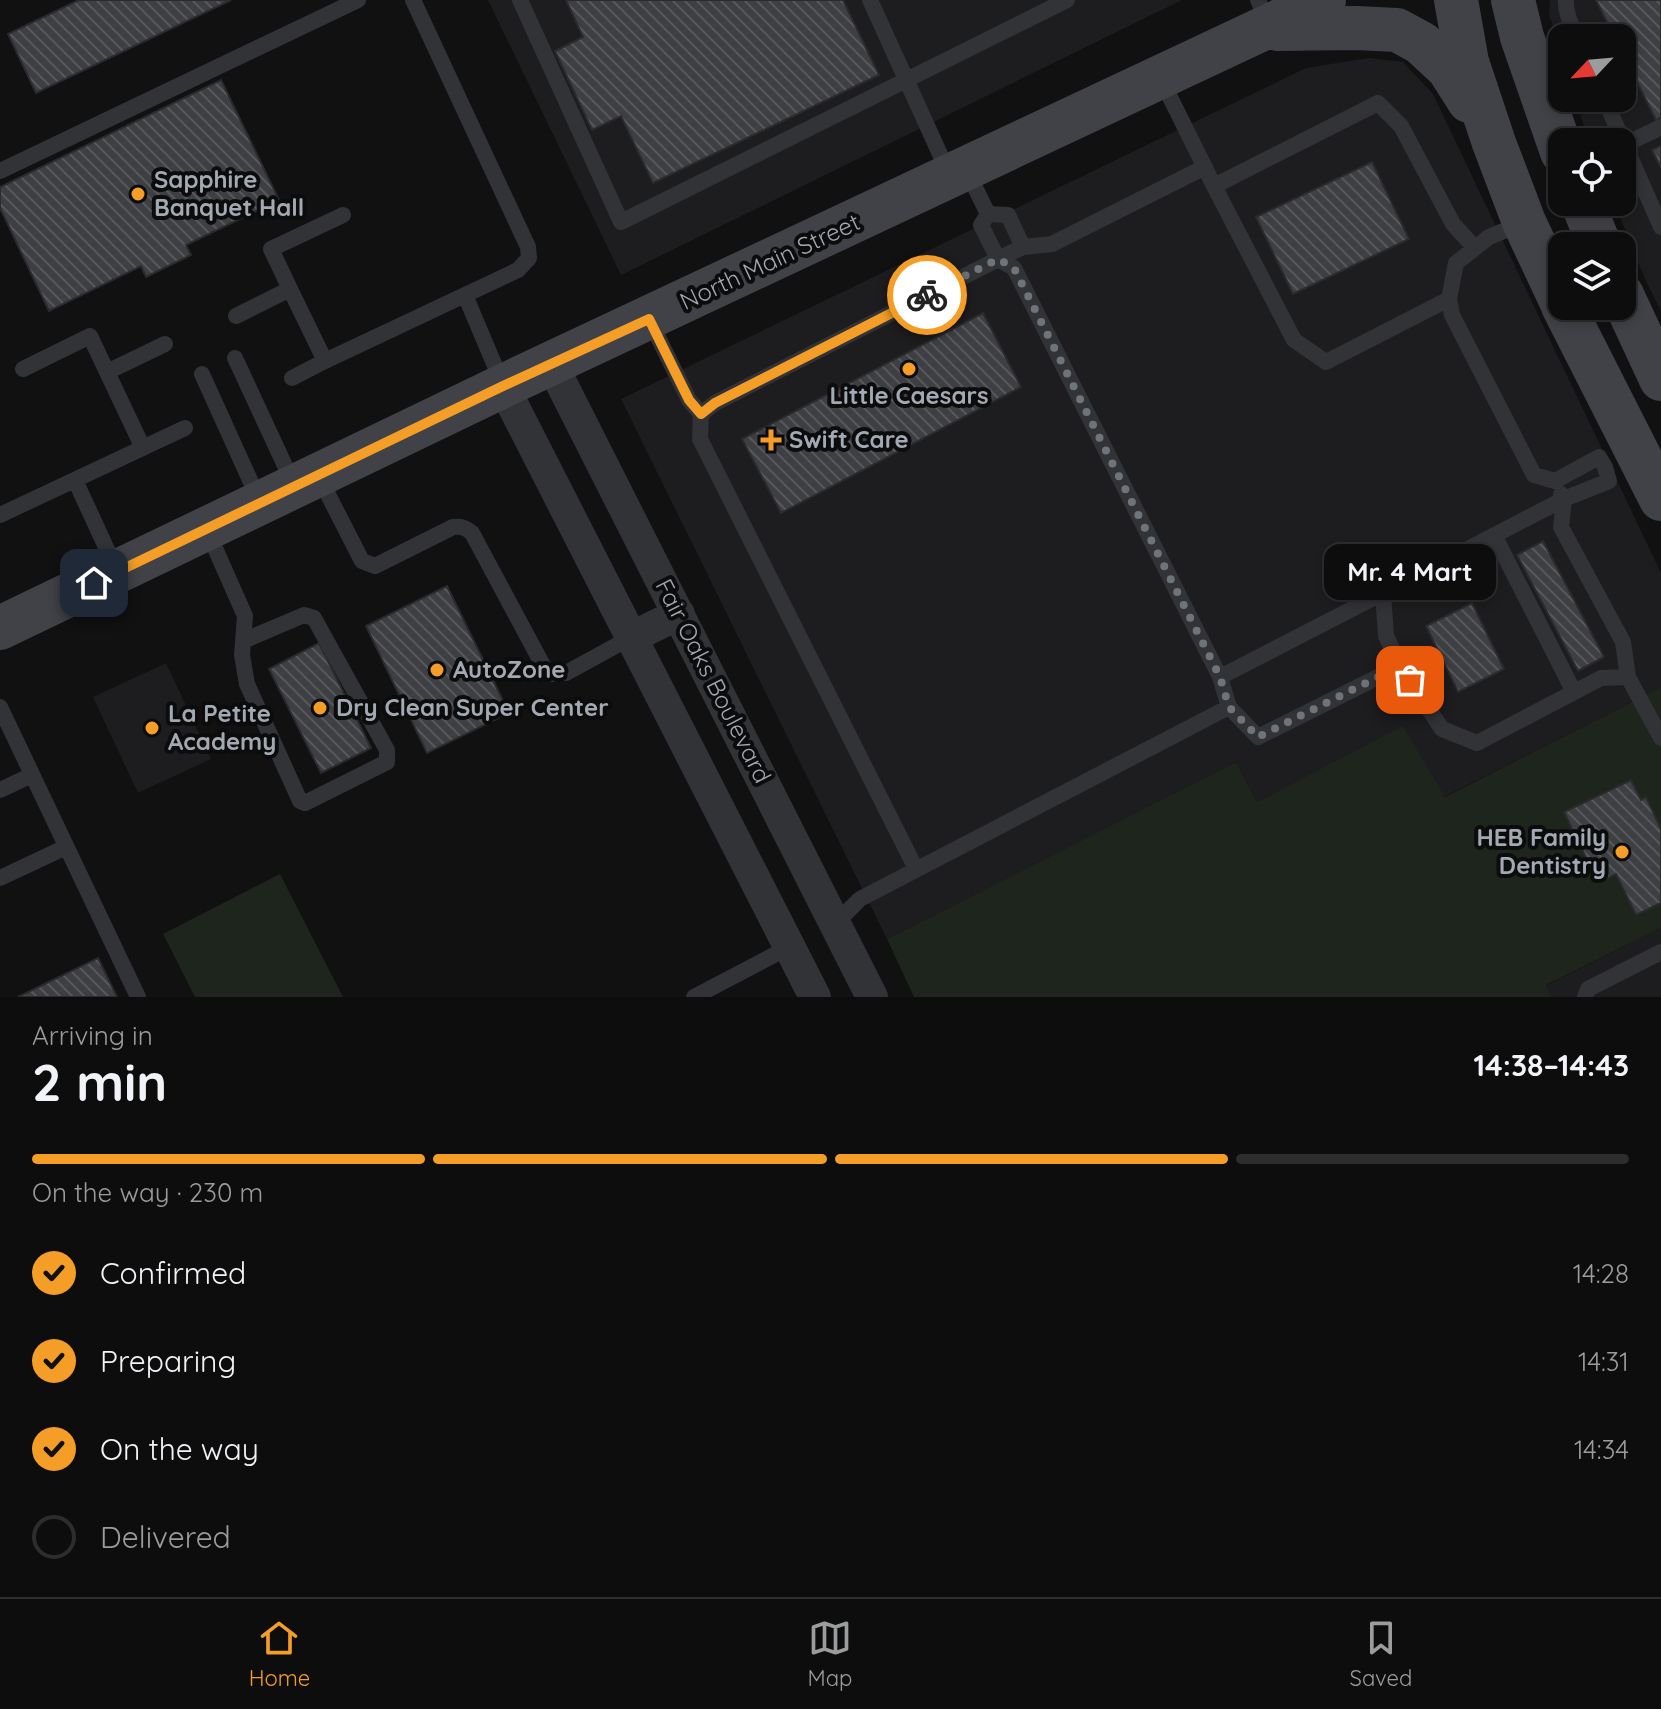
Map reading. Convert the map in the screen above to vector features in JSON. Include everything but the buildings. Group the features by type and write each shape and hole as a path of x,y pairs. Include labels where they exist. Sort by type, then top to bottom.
{"main road":[{"name":"North Main Street","path":"0,628 503,386 1161,78 1264,19 1324,0"},
{"path":"1456,0 1467,62 1494,143 1524,222 1548,273"},
{"path":"1513,0 1522,37 1554,128"},
{"path":"1264,19 1397,30 1421,43 1448,68 1494,143"},
{"path":"1636,314 1650,333 1661,379"},
{"path":"1569,320 1621,459 1661,499"}],"street":[{"name":"Fair Oaks Boulevard","path":"552,365 872,997"},
{"path":"503,386 815,997"},
{"path":"630,638 679,614"},
{"path":"791,946 836,923"}],"lane":[{"path":"0,171 358,0"},
{"path":"292,378 518,270 529,258 528,247 413,0"},
{"path":"520,0 621,222 1067,0"},
{"path":"870,0 907,81 958,173 988,214"},
{"path":"1566,0 1570,24"},
{"path":"1161,78 1294,340 1326,362 1449,299"},
{"path":"1214,186 1378,103 1401,126 1453,224 1475,248"},
{"path":"1636,139 1661,127"},
{"path":"701,414 715,403 998,259 1023,247 1052,244 1205,167"},
{"path":"1636,172 1661,227"},
{"path":"988,214 1008,215 1023,247"},
{"path":"988,214 981,225 998,259 1014,268 1220,677 1229,707 1258,737 1400,666"},
{"path":"325,361 271,249 343,215"},
{"path":"1220,677 1564,499 1609,481 1621,459 1599,457 1555,481 1534,475 1452,315 1449,299 1456,263 1489,237 1524,222"},
{"path":"236,316 290,289"},
{"path":"465,295 503,386"},
{"path":"649,319 689,400 701,414 700,439 916,869"},
{"path":"23,369 90,336 143,448"},
{"path":"107,372 165,344"},
{"path":"235,358 291,488"},
{"path":"202,374 291,488 362,561 375,566 460,526 472,533 546,671 551,674 566,673 630,638"},
{"path":"0,515 185,428"},
{"path":"75,480 117,572"},
{"path":"1555,481 1564,499 1561,527 1623,642 1628,677 1661,738"},
{"path":"206,529 245,616 243,641 242,655 247,684 300,801 305,803 387,762 387,750 314,618 304,615 243,641"},
{"path":"1494,535 1574,692"},
{"path":"1383,593 1386,636 1400,666 1442,729 1477,743 1601,678 1628,677"},
{"path":"0,707 138,997"},
{"path":"836,923 860,899 1229,707"},
{"path":"0,790 32,775"},
{"path":"0,878 66,847"},
{"path":"694,997 791,946"},
{"path":"1585,997 1588,989 1661,952"}],"shaded area":[{"path":"488,0 1182,0 621,275"},
{"path":"1550,0 1661,0 1661,311 1636,257 1636,232 1626,232 1620,216 1636,216 1636,128 1585,128 1579,112 1636,112 1636,24 1552,24"},
{"path":"1369,58 1403,62 1433,94 1661,573 1661,687 1444,797 1403,727 1257,802 1236,762 887,939 621,399 1306,68"},
{"name":"La Petite Academy","path":"166,663 211,759 138,793 93,697"},
{"path":"1661,687 1661,928 1546,985 1551,997 914,997 887,939 1236,762 1257,802 1403,726 1445,797"},
{"path":"280,874 343,997 195,997 163,934"},
{"path":"1661,928 1661,997 1551,997 1545,986"}],"way so far":[{"path":"927,295 998,259 1014,268 1220,677 1229,707 1258,737 1400,666 1410,680"}],"place":[{"name":"Sapphire Banquet Hall","path":"138,194"},
{"name":"Little Caesars","path":"909,369"},
{"name":"Swift Care","path":"771,440"},
{"name":"AutoZone","path":"437,670"},
{"name":"Mr. 4 Mart","path":"1410,680"},
{"name":"Dry Clean Super Center","path":"320,708"},
{"name":"La Petite Academy","path":"152,728"},
{"name":"HEB Family Dentistry","path":"1622,852"}],"route":[{"path":"94,583 649,319 689,400 701,414 715,403 927,295"}]}
